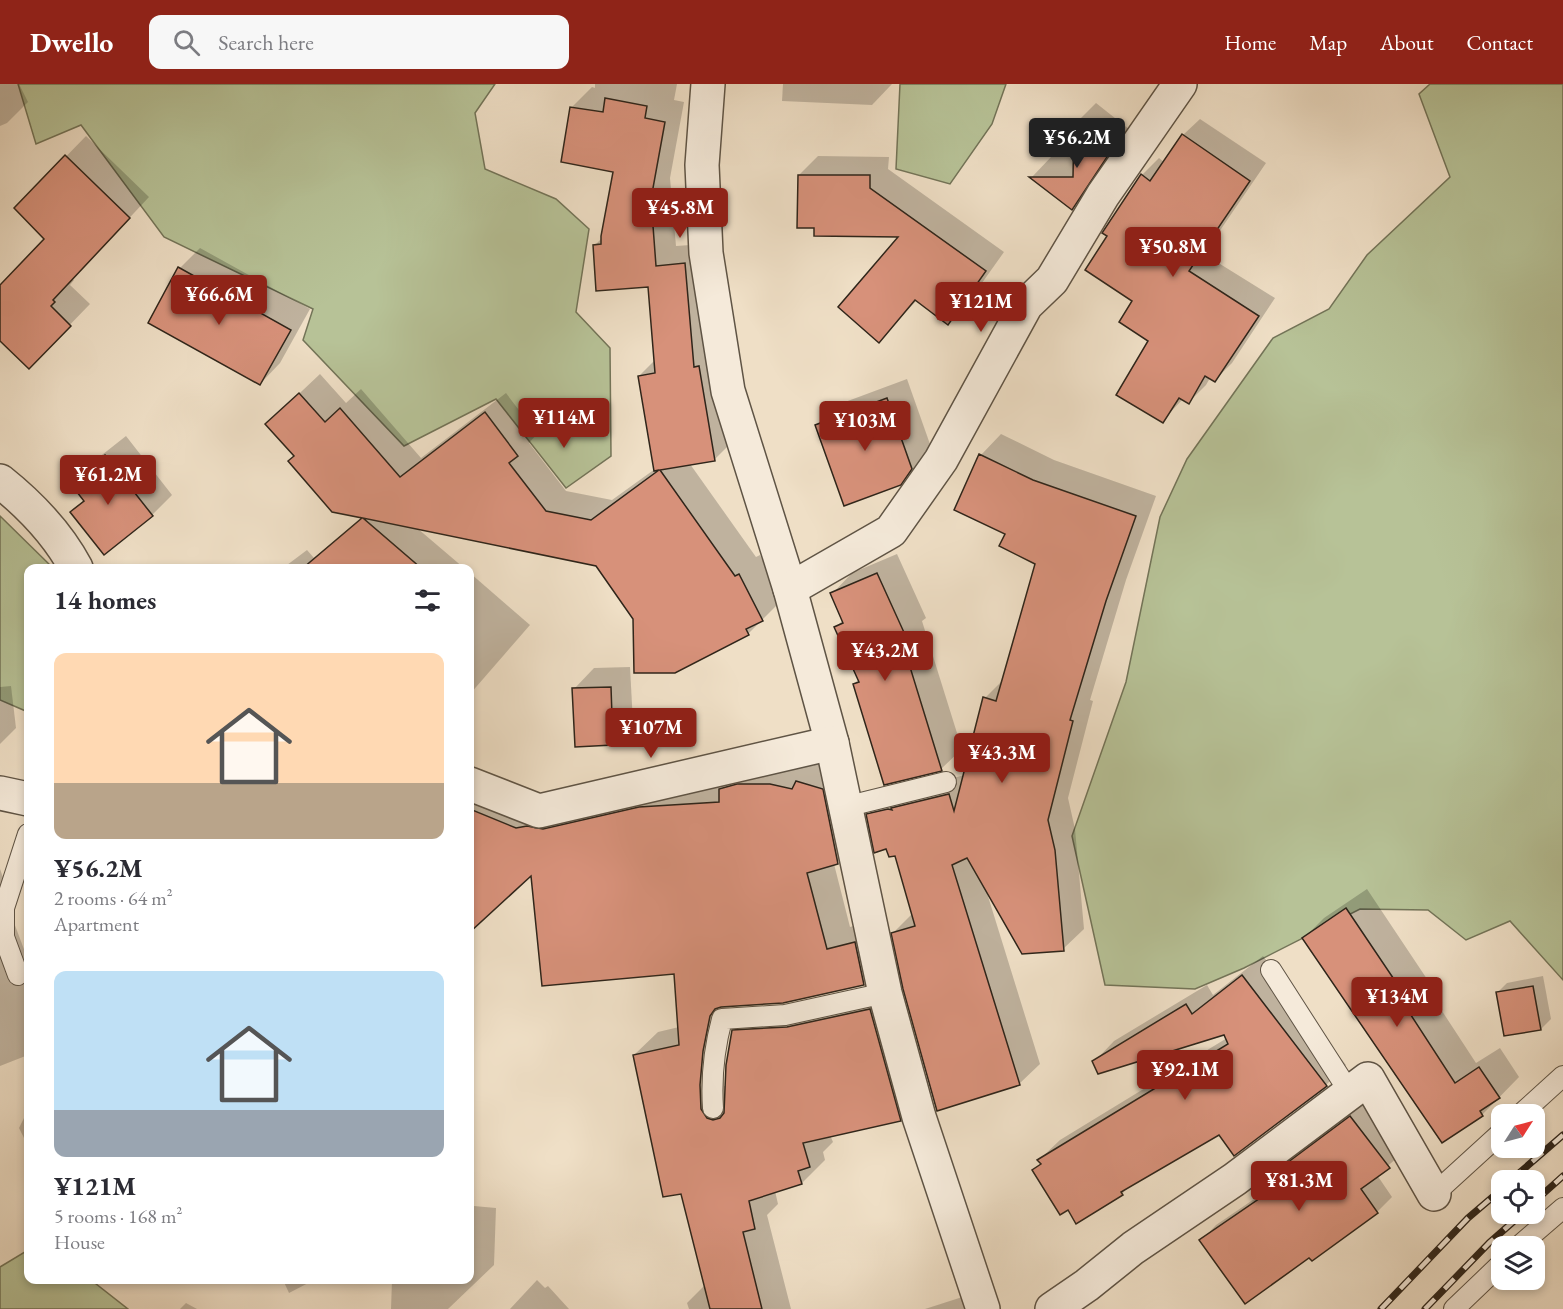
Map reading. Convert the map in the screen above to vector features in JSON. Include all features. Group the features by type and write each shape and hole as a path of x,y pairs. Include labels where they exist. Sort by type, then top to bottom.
{"street":[{"path":"708,84 702,165 706,253 728,391 790,589 832,743 885,993 919,1117 983,1309"},
{"path":"790,589 891,531 941,460 1026,305 1052,280 1103,195 1180,84"},
{"path":"0,481 28,503 73,564"},
{"path":"474,786 539,811 832,743"},
{"path":"0,793 24,798"},
{"path":"1052,1309 1088,1285 1133,1248 1235,1179 1368,1079 1434,1194"}],"lane":[{"path":"845,807 946,782"},
{"path":"18,975 4,937 4,909 24,846"},
{"path":"1270,970 1350,1093"},
{"path":"713,1108 711,1088 715,1044 722,1019 785,1015 885,993"},
{"path":"1532,1104 1563,1076"},
{"path":"1434,1194 1491,1142"},
{"path":"1531,1236 1563,1208"},
{"path":"1454,1309 1491,1274"}],"green space":[{"path":"18,84 495,84 475,113 485,169 556,199 589,229 576,312 610,348 611,456 566,488 496,399 404,446 303,340 313,309 164,237 81,125 36,144"},
{"path":"900,84 1006,84 992,124 950,184 896,169"},
{"path":"1430,84 1563,84 1563,980 1510,921 1466,940 1428,910 1360,909 1244,968 1195,989 1105,985 1072,836 1126,682 1160,517 1187,459 1273,338 1329,309 1367,255 1450,177 1419,94"},
{"path":"0,516 49,564 24,564 24,710 0,700"},
{"path":"24,1252 24,1284 96,1284 128,1309 0,1309 0,1267"}],"building":[{"path":"605,98 647,106 645,118 665,122 651,199 656,266 685,263 694,367 699,366 715,461 660,470 735,576 739,574 763,621 746,629 749,635 675,673 634,673 633,619 596,566 363,518 416,564 308,564 362,518 332,512 288,461 294,456 265,424 299,393 325,422 340,408 400,477 485,412 518,456 509,463 546,511 591,520 659,470 654,471 638,376 655,373 648,287 596,291 593,245 601,244 613,172 561,162 570,107 603,112"},
{"path":"1074,122 1111,151 1072,210 1029,177 1073,177"},
{"path":"1182,134 1250,181 1189,271 1259,316 1215,382 1205,376 1189,404 1179,398 1163,423 1116,395 1148,341 1119,322 1132,301 1085,270 1107,236 1102,233 1141,174 1150,181"},
{"path":"65,155 130,218 53,300 55,302 51,306 71,326 29,369 0,341 0,285 44,239 14,208"},
{"path":"798,175 870,175 870,188 986,271 948,325 915,300 879,343 838,307 898,237 814,236 814,228 797,228"},
{"path":"178,267 291,330 260,385 148,323"},
{"path":"887,398 912,469 901,485 844,506 815,425"},
{"path":"979,454 1033,480 1136,516 1106,601 1070,720 1073,721 1048,820 1055,850 1064,951 1022,954 967,858 952,865 1020,1085 937,1111 903,989 891,933 915,926 895,856 889,857 886,849 874,853 866,814 892,810 891,808 949,794 954,811 983,697 996,701 1035,564 999,546 1005,534 954,510"},
{"path":"105,455 153,516 104,555 70,512 84,501 70,483"},
{"path":"877,573 907,639 902,641 942,771 884,785 853,684 859,682 834,627 843,623 830,593"},
{"path":"611,687 613,745 575,747 572,688"},
{"path":"796,781 823,789 838,864 807,873 827,949 855,942 864,985 783,1003 715,1009 710,1016 703,1051 700,1085 701,1109 707,1118 713,1120 720,1118 724,1113 726,1065 732,1030 787,1027 870,1009 901,1121 803,1143 810,1167 798,1171 802,1184 749,1201 755,1229 743,1232 762,1309 710,1309 681,1194 663,1197 633,1055 679,1045 674,974 542,986 531,876 474,928 474,811 516,828 527,826 543,829 639,807 719,802 719,789 737,784 770,784 792,789"},
{"path":"1346,908 1412,1006 1407,1009 1455,1083 1479,1067 1500,1098 1480,1111 1483,1116 1442,1143 1302,938"},
{"path":"1242,975 1327,1086 1234,1156 1219,1135 1121,1192 1123,1195 1076,1224 1068,1210 1060,1215 1032,1170 1041,1164 1037,1160 1228,1044 1224,1035 1098,1074 1092,1061 1186,1004 1192,1014"},
{"path":"1533,986 1541,1030 1504,1036 1496,992"},
{"path":"1350,1116 1390,1168 1361,1189 1378,1213 1312,1261 1309,1258 1245,1304 1199,1240 1263,1196 1256,1186"}],"railway":[{"path":"1523,1170 1563,1135"},
{"path":"1545,1192 1563,1176"},
{"path":"1381,1309 1468,1218 1491,1198"},
{"path":"1425,1309 1511,1224"}]}
